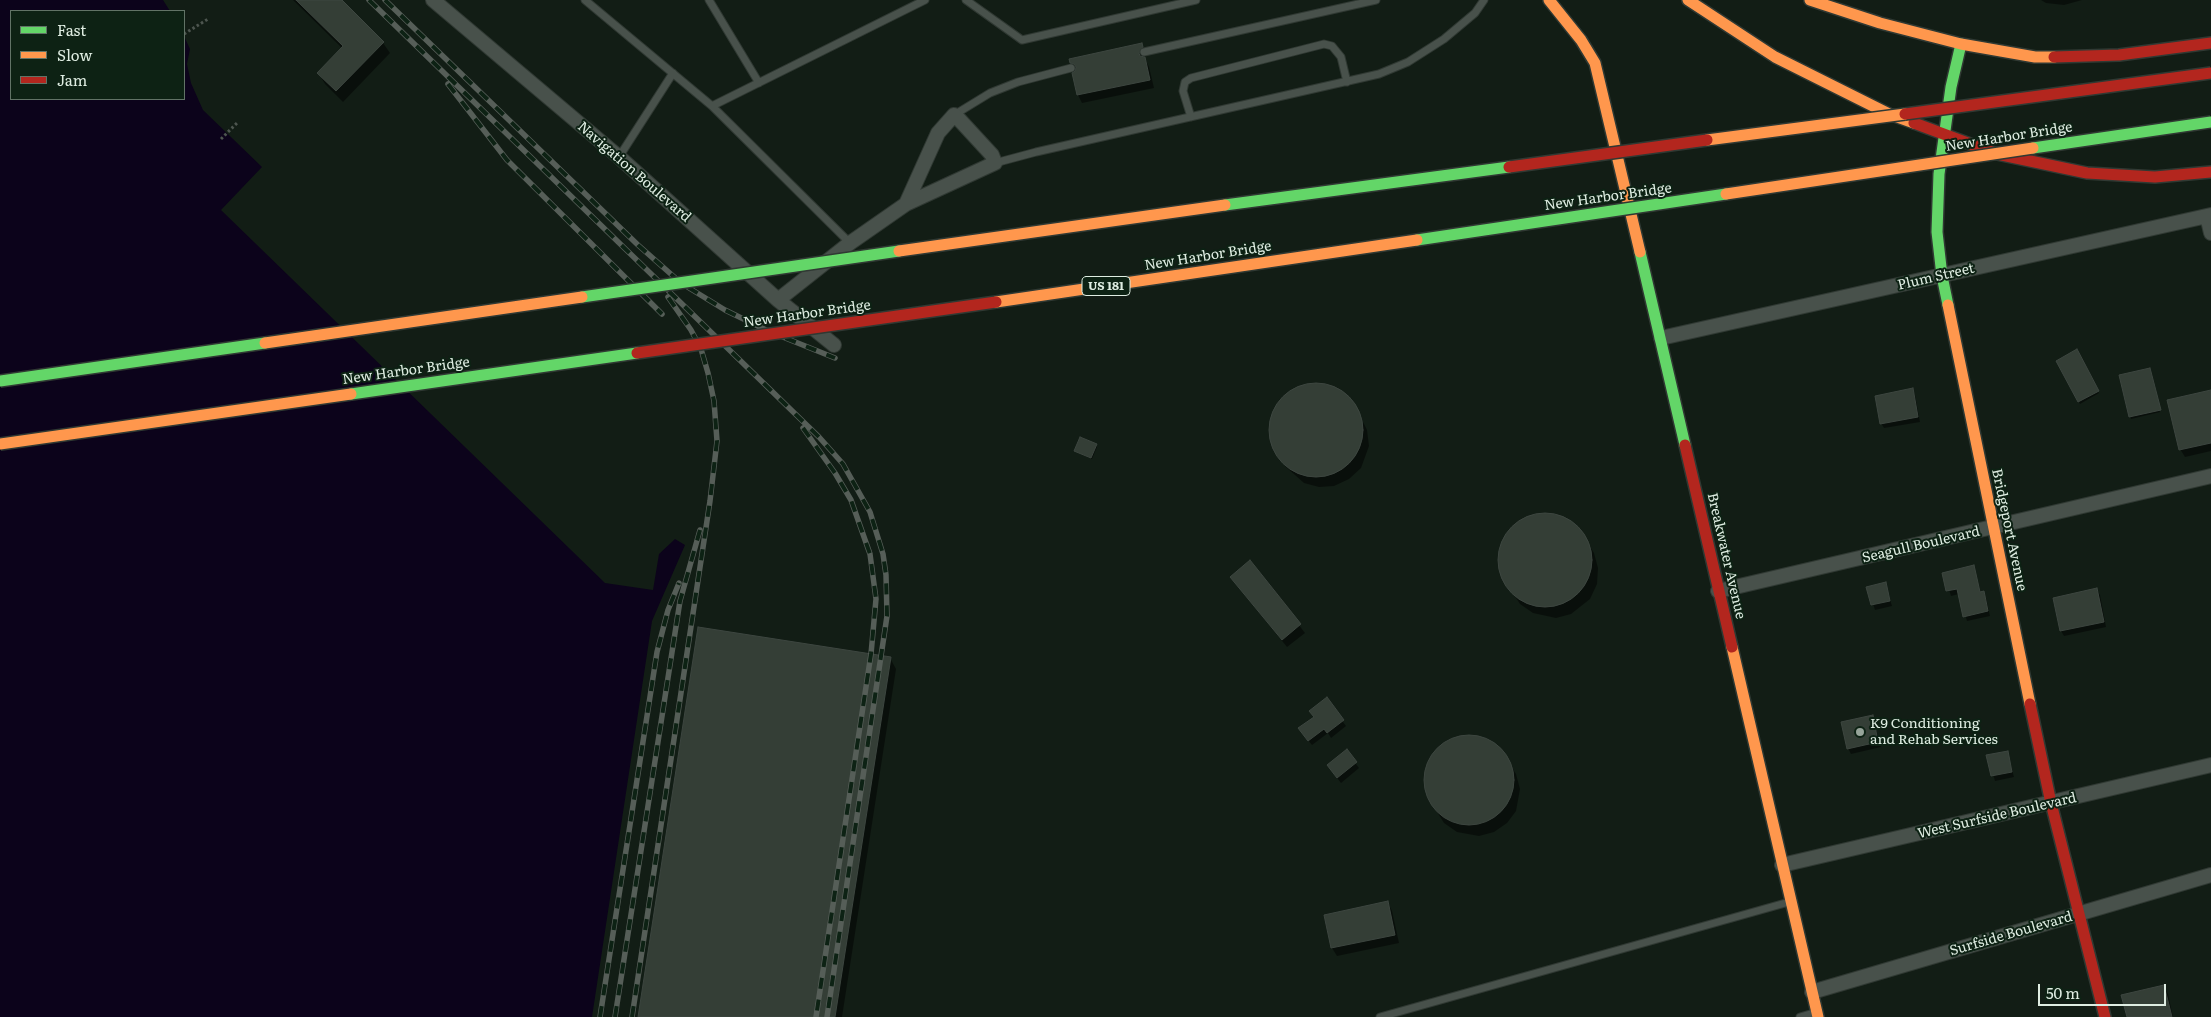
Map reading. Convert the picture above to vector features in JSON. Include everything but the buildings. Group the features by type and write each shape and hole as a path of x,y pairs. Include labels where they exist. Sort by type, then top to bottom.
{"main road":[{"name":"Breakwater Avenue","path":"1549,0 1581,40 1595,63 1661,338 1817,1015"},
{"path":"1688,0 1775,57 1889,114 1997,154 2087,174 2155,177 2211,172"},
{"path":"1810,0 1880,23 1961,44 2035,57 2119,55 2211,43"},
{"name":"Bridgeport Avenue","path":"1961,44 1951,87 1938,174 1937,232 1942,276 2051,803 2105,1017"},
{"path":"0,381 1114,220 2211,73"},
{"name":"New Harbor Bridge","path":"0,444 1117,285 2211,122"}],"street":[{"name":"Navigation Boulevard","path":"433,0 619,157 778,300 834,345"},
{"path":"778,300 850,243 906,204 995,163 992,155 961,120 954,115 938,134 906,204"},
{"path":"2209,215 2211,233"},
{"name":"Plum Street","path":"1661,338 2209,215"},
{"name":"Seagull Boulevard","path":"1718,591 2211,476"},
{"name":"West Surfside Boulevard","path":"1782,865 2211,765"},
{"name":"Surfside Boulevard","path":"1812,992 2211,875"}],"lane":[{"path":"585,0 712,106 850,243"},
{"path":"709,0 759,83"},
{"path":"712,106 925,0"},
{"path":"966,0 1022,40 1196,0"},
{"path":"1144,52 1376,0"},
{"path":"995,163 1379,74 1421,55 1444,39 1475,13 1484,0"},
{"path":"1191,117 1183,91 1185,82 1191,78 1324,44 1332,46 1341,57 1347,82"},
{"path":"954,115 990,93 1018,82 1071,68"},
{"path":"619,157 673,73"},
{"path":"1380,1017 1791,902"},
{"path":"1800,1017 1817,1015"}],"path":[{"path":"185,33 208,19"},
{"path":"221,139 238,122"}],"shaded area":[{"path":"0,0 163,0 169,10 10,10 10,100 185,100 185,38 190,49 187,64 191,83 203,110 262,167 221,210 605,583 653,590 659,554 675,539 685,545 652,621 592,1017 0,1017"}],"railway":[{"path":"369,0 819,437 843,464 870,512 883,554 886,575 887,616 827,1017"},
{"path":"385,0 638,245 681,283 725,310 768,331 835,358"},
{"path":"448,84 507,160 662,314"},
{"path":"632,1017 710,501 717,441 714,401 701,349 691,330 668,297"},
{"path":"803,428 835,473 851,500 870,554 876,599 871,654 816,1017"},
{"path":"615,1017 680,601 700,530"},
{"path":"600,1017 657,652 668,610 679,583"}],"traffic: fast":[{"path":"1948,305 1942,276 1937,232 1939,174 1951,87 1961,44"},
{"path":"2033,148 2211,122"},
{"path":"1225,205 1509,167"},
{"path":"1417,240 1726,194"},
{"path":"582,297 899,251"},
{"path":"1640,252 1685,445"},
{"path":"0,381 265,343"},
{"path":"351,394 637,353"}],"traffic: slow":[{"path":"1549,0 1581,40 1595,63 1640,252"},
{"path":"1688,0 1775,57 1889,114 1914,123"},
{"path":"1810,0 1880,23 1961,44 2035,57 2054,57"},
{"path":"1707,140 1905,114"},
{"path":"1726,194 2033,148"},
{"path":"899,251 1225,205"},
{"path":"996,302 1417,240"},
{"path":"265,343 582,297"},
{"path":"1948,305 2030,704"},
{"path":"0,444 351,394"},
{"path":"1732,647 1818,1017"}],"traffic: jam":[{"path":"2054,57 2119,55 2211,43"},
{"path":"1905,114 2211,73"},
{"path":"1914,123 1997,154 2087,173 2155,177 2211,172"},
{"path":"1509,167 1707,140"},
{"path":"637,353 996,302"},
{"path":"1685,445 1732,647"},
{"path":"2030,704 2051,803 2105,1017"}],"place":[{"name":"K9 Conditioning and Rehab Services","path":"1860,732"}]}
